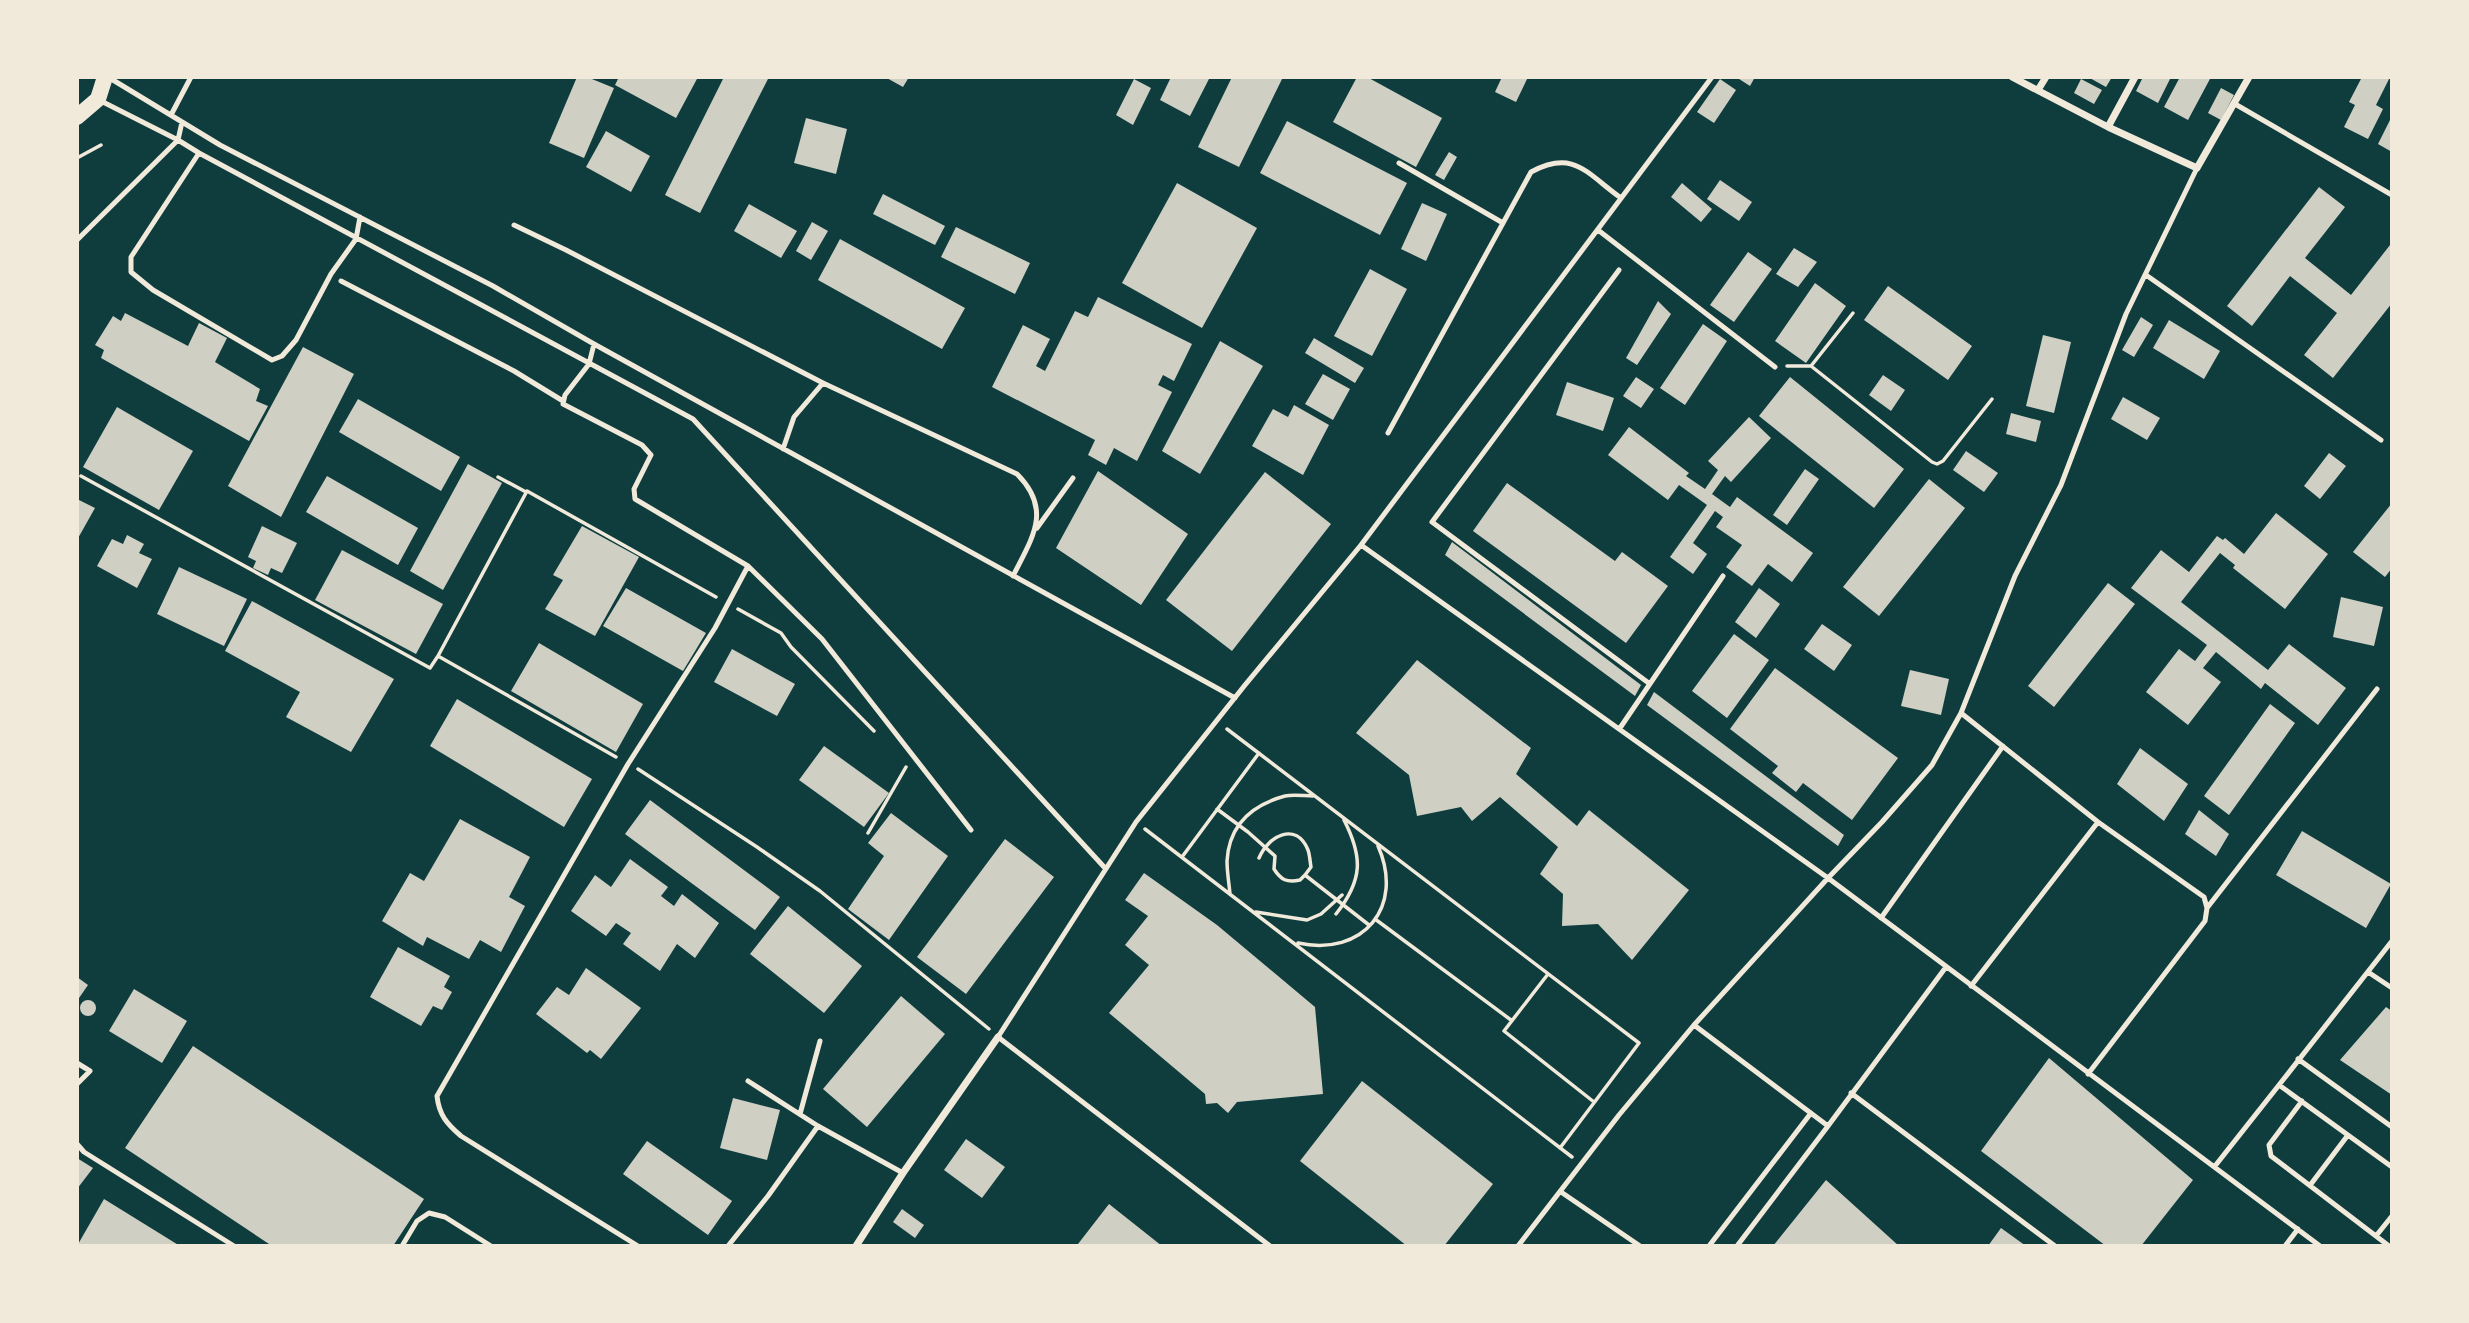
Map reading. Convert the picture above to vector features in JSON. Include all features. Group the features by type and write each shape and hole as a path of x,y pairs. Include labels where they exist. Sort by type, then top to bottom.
{"highway":[{"path":"77,117 98,99 106,77"}],"street":[{"path":"2012,77 2108,127 2197,168 2249,77"},
{"path":"2038,90 2046,77"},
{"path":"2108,127 2135,77"},
{"path":"856,1246 903,1173 998,1037"}],"lane":[{"path":"106,77 220,145 493,286 1234,698"},
{"path":"172,115 191,77"},
{"path":"1270,1246 998,1037 1136,822 1360,545 1712,77"},
{"path":"98,99 693,419 1105,867"},
{"path":"2235,104 2392,195"},
{"path":"77,240 178,140 182,122"},
{"path":"200,153 131,257 131,272 153,290 271,360 282,356 296,340 331,274 356,239 360,217"},
{"path":"1388,433 1531,172 1549,162 1572,162 1621,198"},
{"path":"1399,163 1503,223"},
{"path":"1518,1246 1619,1115 1694,1025 1932,765 1961,713 2015,576 2062,485 2126,314 2197,168"},
{"path":"514,225 822,383 1017,474 1030,487 1037,505 1037,528"},
{"path":"1598,230 1775,367"},
{"path":"1619,270 1432,522 1650,684"},
{"path":"2146,275 2381,440"},
{"path":"341,281 514,371 563,401 563,404 642,445 651,455 634,489 635,499 748,566 822,639 971,830"},
{"path":"563,401 589,364 594,344"},
{"path":"783,449 794,417 822,383"},
{"path":"1013,576 1037,528 1073,478"},
{"path":"1360,545 1828,878 2320,1246"},
{"path":"638,1246 461,1136 445,1122 438,1110 437,1096 628,764 709,638 748,566"},
{"path":"1620,728 1723,576"},
{"path":"2207,908 2377,689"},
{"path":"1961,713 2098,822 2204,897 2207,908 2205,920 2088,1074"},
{"path":"1881,918 2003,746"},
{"path":"1971,986 2098,822"},
{"path":"2215,1166 2368,972 2390,949 2392,941"},
{"path":"1737,1246 1946,967"},
{"path":"2368,972 2392,988"},
{"path":"1694,1025 1828,1126"},
{"path":"800,1114 820,1041"},
{"path":"2298,1059 2392,1127"},
{"path":"77,1063 90,1071 77,1084"},
{"path":"748,1082 818,1126 903,1173"},
{"path":"2279,1085 2392,1167"},
{"path":"1851,1093 2055,1246"},
{"path":"2302,1101 2269,1144 2271,1156 2389,1246"},
{"path":"1709,1246 1811,1113"},
{"path":"728,1246 818,1126"},
{"path":"2311,1184 2348,1135"},
{"path":"77,1144 84,1152 234,1246"},
{"path":"1561,1192 1640,1246"},
{"path":"402,1246 417,1222 429,1213 445,1217 491,1246"},
{"path":"2376,1236 2392,1216"},
{"path":"2286,1246 2298,1229"}],"path":[{"path":"77,158 102,145"},
{"path":"1811,366 1853,313"},
{"path":"1775,367 1811,366 1935,463 1943,460 1992,399"},
{"path":"81,476 430,668 526,492"},
{"path":"498,477 781,633 791,648 879,735"},
{"path":"438,656 628,764 757,847 820,891 998,1037"},
{"path":"1217,721 1639,1043 1560,1148"},
{"path":"1182,857 1259,753"},
{"path":"868,833 907,765"},
{"path":"1230,894 1228,852 1237,824 1252,811 1287,796 1314,796"},
{"path":"1217,809 1265,845 1275,856 1274,869 1280,878 1291,882 1300,880 1311,867 1310,856 1300,838 1291,834 1276,836 1265,845 1259,858"},
{"path":"1336,914 1358,876 1355,843 1343,818"},
{"path":"1136,822 1582,1165"},
{"path":"1296,943 1318,947 1340,945 1360,935 1376,919 1384,901 1387,882 1385,862 1377,844"},
{"path":"1305,875 1369,925"},
{"path":"1254,911 1307,920 1321,914 1342,895"},
{"path":"1376,919 1511,1021"},
{"path":"1548,974 1504,1031 1594,1102"}],"building":[{"path":"577,77 587,77 614,88 584,158 549,143"},
{"path":"619,77 698,77 676,118 615,85"},
{"path":"724,77 769,77 700,213 665,195"},
{"path":"885,77 909,77 903,87"},
{"path":"1171,77 1210,77 1190,116 1160,100"},
{"path":"1232,77 1283,77 1239,167 1198,147"},
{"path":"1357,77 1367,77 1442,118 1416,167 1333,122"},
{"path":"1502,77 1528,77 1516,102 1495,92"},
{"path":"1736,77 1755,77 1750,86"},
{"path":"2088,77 2112,77 2106,87"},
{"path":"2143,77 2170,79 2158,103 2136,91"},
{"path":"2180,77 2211,77 2188,120 2164,107"},
{"path":"2362,77 2390,77 2376,105 2383,109 2368,139 2344,127 2355,105 2349,102"},
{"path":"1134,79 1151,88 1133,125 1116,115"},
{"path":"1720,79 1736,90 1714,123 1697,112"},
{"path":"2081,79 2102,90 2094,104 2074,93"},
{"path":"2221,88 2234,95 2221,120 2208,113"},
{"path":"2392,116 2392,152 2378,144"},
{"path":"806,118 847,129 836,174 794,163"},
{"path":"1287,121 1407,183 1380,235 1260,173"},
{"path":"606,131 650,156 631,192 586,167"},
{"path":"1449,152 1457,157 1444,180 1435,175"},
{"path":"1720,180 1752,202 1739,221 1707,199"},
{"path":"1177,183 1257,228 1202,328 1122,283"},
{"path":"1682,183 1712,209 1701,222 1671,197"},
{"path":"2319,187 2345,207 2305,258 2351,295 2390,245 2392,246 2392,303 2333,378 2304,355 2337,313 2290,276 2252,326 2227,306"},
{"path":"883,194 945,226 935,245 873,214"},
{"path":"1422,203 1447,214 1426,261 1401,249"},
{"path":"749,204 797,231 781,258 734,231"},
{"path":"812,222 828,231 811,260 796,251"},
{"path":"956,227 1030,263 1015,294 941,257"},
{"path":"840,239 965,308 942,349 818,280"},
{"path":"1794,248 1817,262 1798,287 1776,274"},
{"path":"1748,252 1772,269 1734,322 1710,305"},
{"path":"1370,269 1407,289 1372,356 1334,336"},
{"path":"1815,283 1846,306 1806,363 1775,341"},
{"path":"1888,286 1972,346 1948,380 1864,320"},
{"path":"1098,297 1192,344 1174,381 1163,375 1158,385 1172,392 1137,461 1114,448 1106,465 1088,455 1095,440 992,387 1023,325 1050,339 1036,366 1045,371 1075,311 1088,317"},
{"path":"1658,301 1671,314 1637,365 1626,358"},
{"path":"125,313 188,346 199,323 227,338 215,362 260,389 256,401 268,406 249,441 101,358 104,350 95,345 113,316 121,321"},
{"path":"2141,317 2153,325 2134,357 2122,350"},
{"path":"2169,320 2220,351 2204,379 2153,348"},
{"path":"1703,324 1727,341 1685,405 1660,388"},
{"path":"2043,335 2071,342 2054,413 2026,406"},
{"path":"1314,338 1364,368 1355,383 1305,353"},
{"path":"1220,341 1263,366 1200,474 1162,451"},
{"path":"303,347 354,374 281,517 228,486"},
{"path":"1323,374 1350,389 1333,420 1305,404"},
{"path":"1883,375 1905,390 1891,411 1869,395"},
{"path":"1636,377 1654,389 1641,408 1623,396"},
{"path":"1790,377 1904,469 1874,508 1759,416"},
{"path":"1567,382 1614,398 1603,431 1556,415"},
{"path":"2123,397 2160,418 2147,440 2111,419"},
{"path":"358,399 460,457 441,491 339,432"},
{"path":"1294,405 1329,425 1303,475 1252,446 1273,409 1288,417"},
{"path":"117,407 193,451 159,510 83,467"},
{"path":"2011,413 2041,421 2036,442 2006,434"},
{"path":"1749,417 1771,438 1731,482 1725,476 1712,494 1730,507 1737,497 1813,553 1792,582 1768,564 1752,586 1726,567 1742,545 1716,527 1723,517 1715,511 1693,543 1707,554 1693,574 1670,557 1707,505 1679,485 1668,500 1608,455 1629,427 1689,473 1686,476 1705,489 1718,470 1708,461"},
{"path":"1966,451 1998,473 1984,492 1953,470"},
{"path":"2329,453 2346,466 2320,499 2304,486"},
{"path":"468,464 502,483 443,590 410,571"},
{"path":"1805,469 1819,479 1787,525 1773,515"},
{"path":"1098,471 1188,534 1141,605 1056,548"},
{"path":"1265,472 1331,524 1232,651 1166,600"},
{"path":"327,476 418,528 398,565 306,512"},
{"path":"1929,479 1965,508 1879,616 1843,587"},
{"path":"1507,483 1615,561 1622,552 1668,586 1626,643 1473,531"},
{"path":"77,499 95,508 77,540"},
{"path":"2392,503 2392,568 2385,577 2353,552"},
{"path":"2276,513 2328,554 2285,609 2233,568 2235,565 2220,553 2181,602 2268,670 2289,644 2346,688 2318,725 2265,683 2261,689 2216,652 2203,668 2221,682 2188,725 2146,692 2179,649 2195,661 2207,645 2131,588 2161,550 2189,572 2217,536 2223,540 2225,538 2244,554"},
{"path":"262,526 297,543 282,573 271,568 268,575 253,568 256,561 248,557"},
{"path":"582,526 639,557 595,636 545,609 563,580 553,575"},
{"path":"127,535 144,544 139,553 152,559 137,588 97,566 112,539 123,544"},
{"path":"1452,542 1641,685 1635,696 1445,555"},
{"path":"342,550 443,604 416,654 315,600"},
{"path":"179,567 247,599 224,646 157,614"},
{"path":"2108,583 2135,604 2054,707 2028,686"},
{"path":"626,588 706,633 683,671 603,626"},
{"path":"1759,588 1780,604 1756,638 1735,622"},
{"path":"2341,597 2383,607 2374,646 2333,637"},
{"path":"252,601 394,679 351,752 286,717 300,692 225,651"},
{"path":"1822,624 1852,645 1834,671 1804,649"},
{"path":"1734,634 1769,660 1727,718 1692,691"},
{"path":"539,643 643,704 616,752 511,691"},
{"path":"732,649 795,684 777,716 714,682"},
{"path":"1417,660 1531,748 1516,774 1577,826 1589,810 1689,890 1632,960 1598,924 1562,926 1563,894 1540,874 1558,847 1500,797 1472,821 1461,807 1417,816 1409,775 1356,733"},
{"path":"1775,668 1898,758 1852,820 1803,783 1796,792 1772,773 1778,766 1730,729"},
{"path":"1910,670 1949,679 1941,715 1901,706"},
{"path":"1654,692 1844,835 1838,846 1647,705"},
{"path":"457,699 592,779 564,827 430,746"},
{"path":"2270,704 2295,723 2229,815 2204,796"},
{"path":"824,746 889,793 864,827 799,780"},
{"path":"2140,748 2188,784 2164,821 2117,784"},
{"path":"650,800 780,897 755,930 625,834"},
{"path":"2199,810 2229,834 2216,856 2185,834"},
{"path":"891,813 948,856 889,940 848,909 884,856 868,843"},
{"path":"460,819 530,857 509,897 525,906 501,952 480,940 469,959 427,937 423,946 382,921 410,873 424,881"},
{"path":"2302,831 2391,884 2366,928 2276,875"},
{"path":"1005,839 1054,877 966,994 917,957"},
{"path":"630,859 668,887 661,896 674,906 682,894 719,923 695,958 677,944 660,971 623,944 631,933 616,923 606,936 571,911 595,875 611,887"},
{"path":"1144,873 1217,925 1315,1007 1323,1094 1237,1102 1228,1113 1217,1103 1206,1104 1205,1094 1109,1013 1149,965 1125,945 1148,916 1125,900"},
{"path":"788,906 862,966 824,1013 750,954"},
{"path":"398,947 450,976 444,987 452,992 442,1010 433,1006 421,1026 370,997"},
{"path":"586,968 641,1008 601,1059 590,1050 587,1053 536,1014 557,987 569,995"},
{"path":"77,977 88,985 77,1001"},
{"path":"134,989 187,1021 162,1063 109,1031"},
{"path":"901,996 945,1034 867,1127 823,1089"},
{"path":"88,1000 94,1002 94,1014 88,1016 82,1014 80,1008 82,1002"},
{"path":"2386,1007 2392,1011 2392,1095 2340,1060"},
{"path":"193,1046 424,1199 393,1246 272,1246 125,1148"},
{"path":"2049,1058 2193,1180 2141,1246 2106,1246 1981,1151"},
{"path":"1362,1081 1493,1184 1444,1246 1407,1246 1300,1161"},
{"path":"733,1098 780,1110 767,1160 720,1148"},
{"path":"966,1139 1005,1167 982,1198 944,1170"},
{"path":"647,1141 732,1201 708,1235 623,1174"},
{"path":"77,1158 93,1168 77,1189"},
{"path":"1826,1180 1899,1246 1773,1246"},
{"path":"104,1199 180,1246 77,1246"},
{"path":"1109,1204 1162,1246 1078,1244"},
{"path":"902,1209 924,1225 915,1238 893,1222"},
{"path":"2001,1228 2026,1246 1988,1246"}]}
